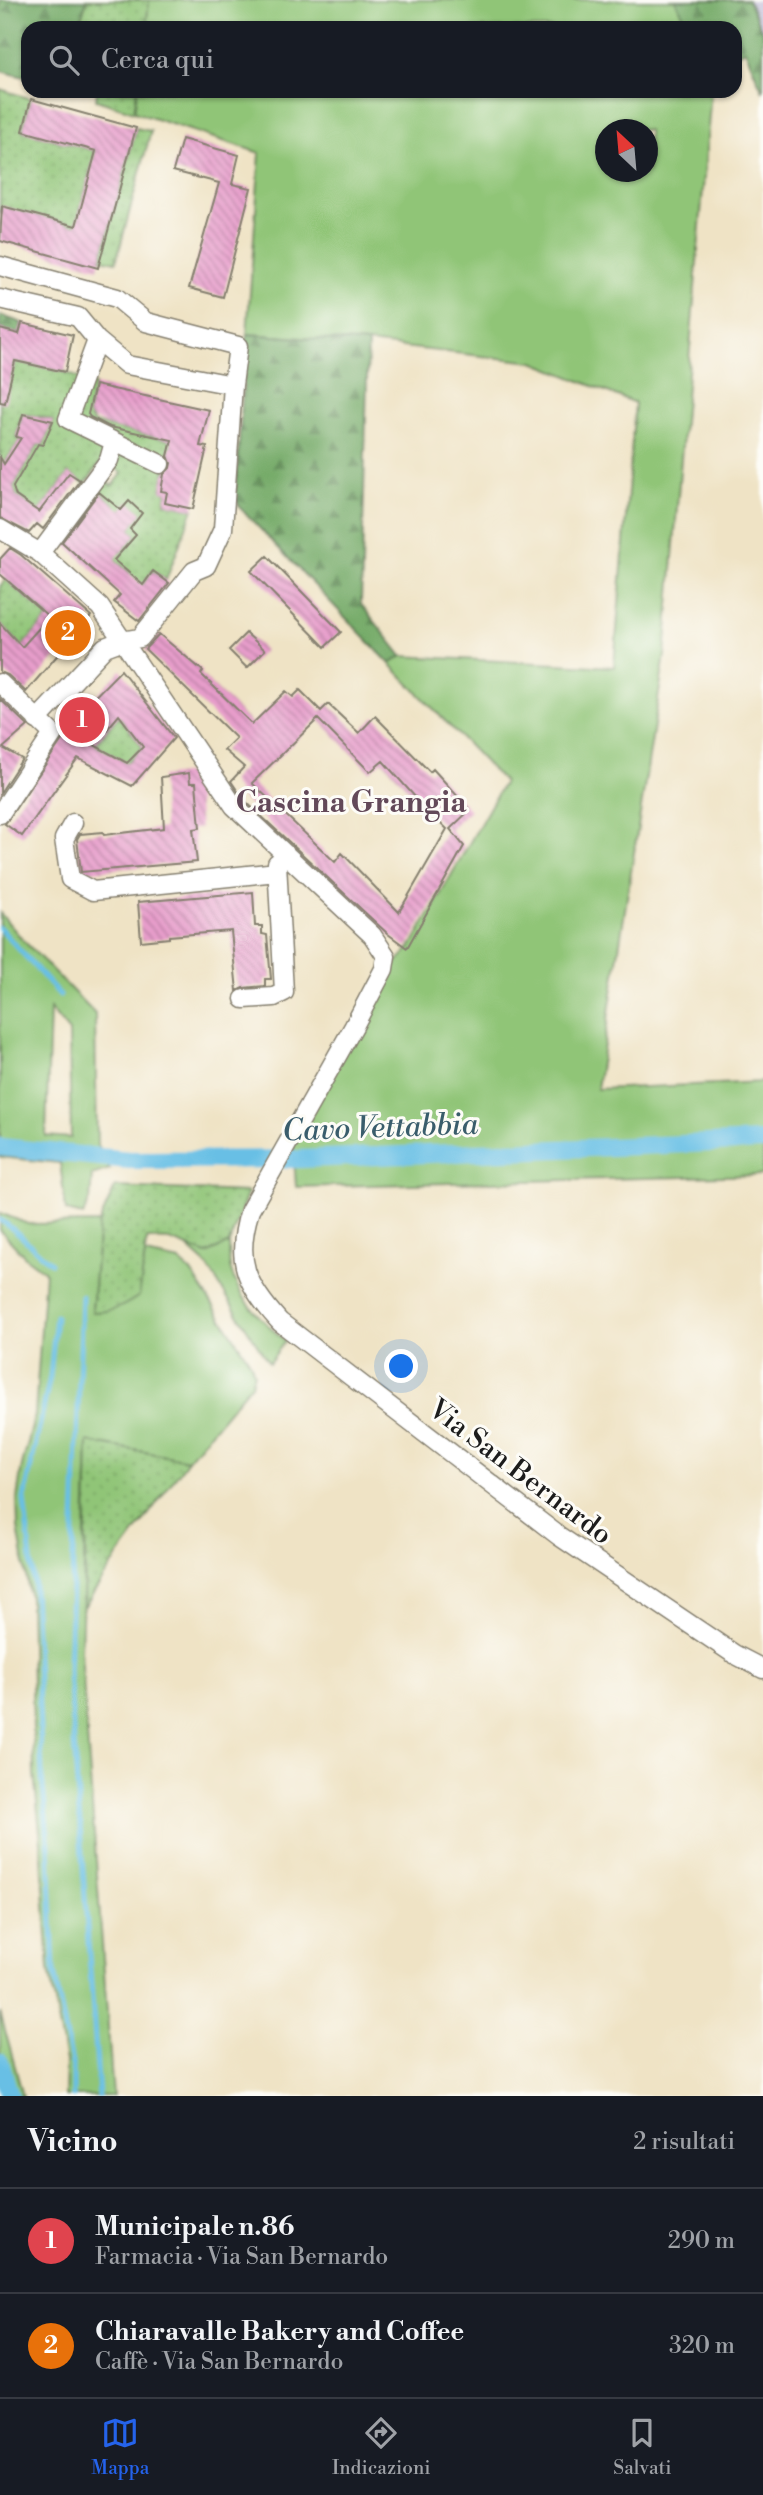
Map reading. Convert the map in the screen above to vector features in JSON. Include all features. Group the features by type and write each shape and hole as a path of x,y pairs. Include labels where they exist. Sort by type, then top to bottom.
{"street":[{"path":"0,266 117,298 146,322 238,346 223,529 206,566 194,571 140,638 105,647 37,720"},
{"path":"0,299 78,317 97,340 127,365 233,384"},
{"path":"97,340 68,419 160,464"},
{"path":"40,553 109,460 114,442"},
{"name":"Via San Bernardo","path":"0,529 40,553 100,607 234,806 372,936 386,956 384,970 272,1175 250,1210 243,1233 242,1256 251,1283 262,1303 280,1322 559,1535 734,1654 763,1669"},
{"path":"0,683 53,734 0,814"},
{"path":"73,823 64,839 70,879 93,891 278,872"},
{"path":"244,999 274,997 284,992 276,845"}],"shaded area":[{"path":"748,0 763,0 763,33"}],"green space":[{"path":"0,0 87,0 80,21 21,21 21,76 0,71"},
{"path":"87,0 149,0 147,21 80,21"},
{"path":"149,0 675,0 686,21 147,21"},
{"path":"675,0 748,0 763,33 763,92 745,50 742,52 742,21 686,21"},
{"path":"0,89 21,98 31,99 23,131 96,151 76,226 2,207 0,214"},
{"path":"96,98 136,98 134,112"},
{"path":"136,98 710,98 665,655 597,1089 763,1082 763,1175 296,1187 293,1144 388,971 410,948 504,782 390,664 402,656 614,667 635,403 533,362 368,343 247,334 260,153 134,112"},
{"path":"136,128 151,131 116,262 101,259"},
{"path":"0,315 22,323 19,334 0,329"},
{"path":"247,334 368,343 361,604 402,656 390,664 240,508 235,497"},
{"path":"15,361 65,372 95,385 88,413 94,423 178,442 170,448 161,490 167,492 165,503 193,509 166,580 153,571 139,590 122,585 130,573 108,554 121,552 136,535 130,529 142,513 129,502 93,541 74,523 77,514 86,521 115,505 97,490 105,481 112,486 122,474 105,456 85,484 69,473 39,512 16,496 13,487 38,444 43,445 53,421 23,414 16,437 21,438 0,470 0,387 8,389"},
{"path":"6,579 49,617 22,647 3,626 0,629 0,586"},
{"path":"117,717 122,719 143,747 127,763 99,748 96,743"},
{"path":"0,913 95,1014 97,1145 110,1169 92,1175 90,1200 83,1215 66,1211 60,1163 0,1157","holes":["50,1009 69,1032 71,1138 46,1136"]},
{"path":"115,1187 248,1192 229,1243 207,1254 169,1240 147,1239 139,1296 117,1308 92,1312 99,1223"},
{"path":"0,1213 28,1224 99,1223 92,1311 139,1296 145,1254 180,1261 192,1273 250,1362 254,1373 251,1384 188,1460 88,1442 81,1652 113,2096 65,2096 66,2062 49,1970 34,1774 30,1599 18,1528 17,1499 35,1414 45,1272 26,1258 0,1230"},
{"path":"229,1243 230,1268 240,1291 261,1318 285,1341 269,1363 206,1264 187,1247 207,1254"},
{"path":"88,1442 188,1460 84,1607"},
{"path":"0,2012 23,2096 10,2096 0,2062"}],"building":[{"path":"31,99 136,128 98,268 0,241 2,206 76,226 96,151 23,131"},
{"path":"182,139 239,155 232,184 251,188 223,297 189,288 219,183 173,171"},
{"path":"22,323 73,335 65,372 15,361 5,403 0,402 0,329 19,334"},
{"path":"95,385 209,410 200,446 207,447 193,509 165,503 167,492 161,491 164,474 170,468 168,456 172,440 110,427 90,417 88,414"},
{"path":"23,414 53,421 43,445 38,444 13,487 16,496 39,512 69,473 80,480 43,529 37,524 29,533 0,518 0,457 4,464 21,438 16,437"},
{"path":"99,492 121,510 129,501 142,513 130,529 136,535 114,560 143,585 153,571 169,583 139,621 114,602 120,595 62,542"},
{"path":"10,548 91,616 26,692 8,675 0,672 0,623 22,647 49,617 0,574 0,559"},
{"path":"267,556 341,632 325,647 251,571"},
{"path":"246,633 265,650 247,668 229,650"},
{"path":"159,634 203,671 201,674 252,724 286,691 293,697 300,690 321,711 328,704 359,733 375,716 430,772 433,769 470,810 450,829 464,846 407,948 388,934 243,799 231,781 244,767 224,750 236,738 145,649","holes":["318,719 370,772 383,761 447,829 399,912 342,853 335,862 252,783"]},
{"path":"121,670 174,738 132,786 78,758 22,836 5,824 62,740 63,729","holes":["119,715 143,747 127,763 94,745"]},
{"path":"0,699 28,726 3,748 22,759 0,793"},
{"path":"189,773 190,783 196,783 200,828 193,829 197,862 81,872 77,839 80,834 103,832 104,835 164,828 161,777"},
{"path":"253,892 255,926 262,926 262,934 267,935 271,979 265,979 265,986 237,991 231,931 141,941 138,902"}],"waterway":[{"path":"0,928 60,995"},
{"name":"Cavo Vettabbia","path":"0,1147 129,1160 301,1159 763,1141"},
{"path":"0,1220 51,1263"},
{"path":"82,1296 69,1671 99,2096"},
{"path":"56,1316 50,1377 24,1499 34,1586 54,1972 73,2068 73,2096"},
{"path":"0,2062 10,2096"}],"place":[{"name":"Chiaravalle Bakery and Coffee","path":"68,633"},
{"name":"Municipale n.86","path":"82,720"}],"district":[{"name":"Cascina Grangia","path":"351,802"}]}
